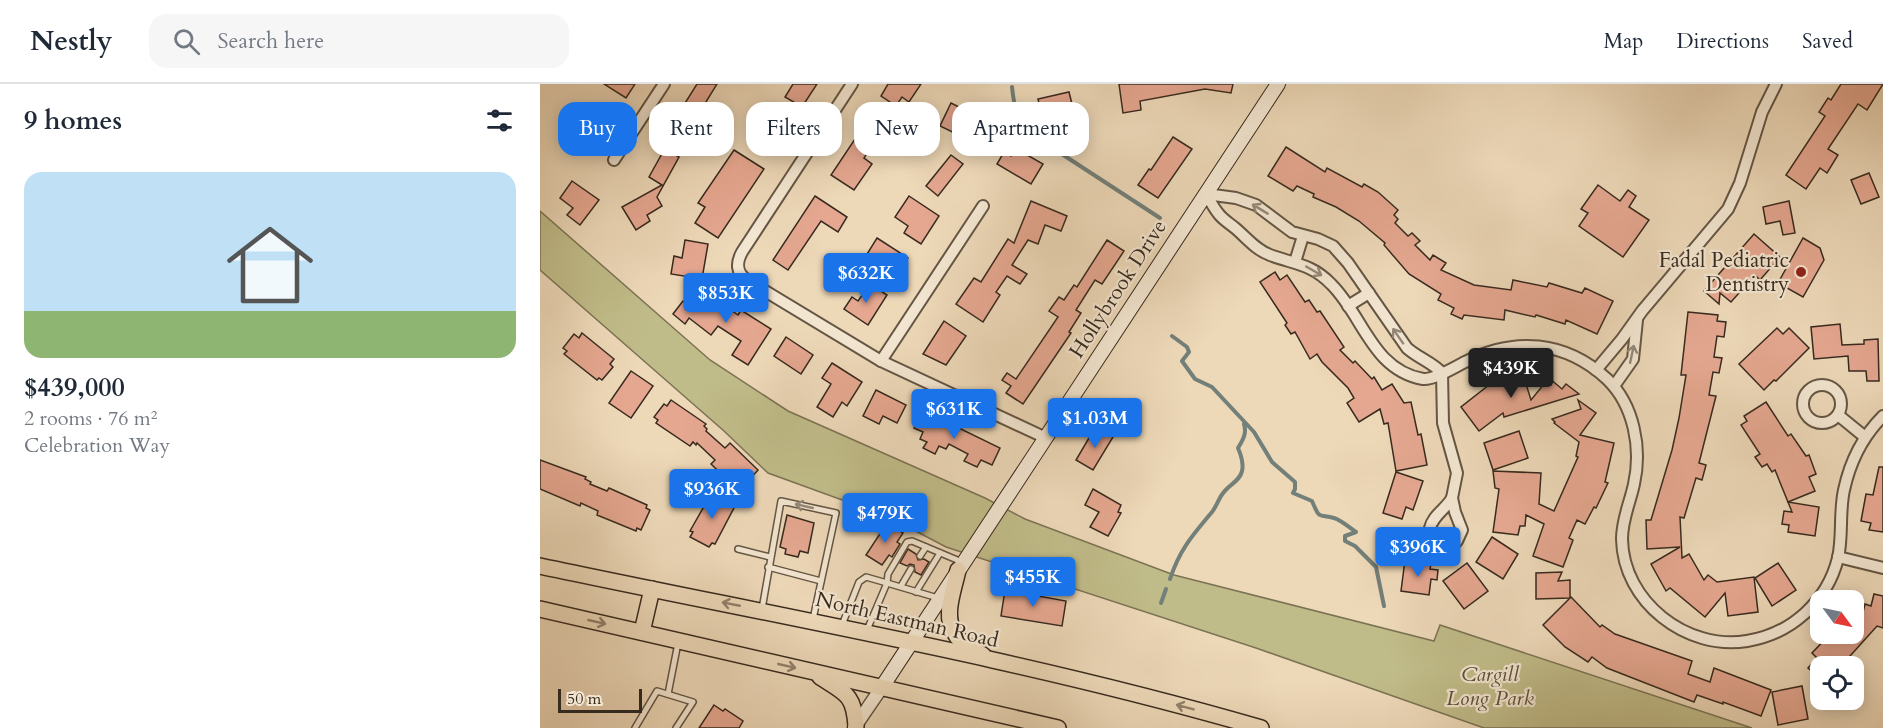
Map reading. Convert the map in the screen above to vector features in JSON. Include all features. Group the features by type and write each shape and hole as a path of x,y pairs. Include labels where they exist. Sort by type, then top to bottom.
{"main road":[{"name":"Hollybrook Drive","path":"882,687 1278,84"},
{"name":"North Eastman Road","path":"540,566 841,626 1157,699 1234,724 1261,728"},
{"path":"961,567 949,614 953,629 962,642 990,660"},
{"path":"642,633 652,589"},
{"path":"540,609 1058,728"},
{"path":"813,672 848,697 855,708 855,727"}],"street":[{"path":"614,160 664,84"},
{"path":"852,84 742,252 738,267 740,273 744,279 881,361 1046,438"},
{"path":"1596,370 1637,317 1728,209 1740,183 1762,112 1776,84"},
{"path":"1206,194 1236,198 1256,206 1284,227 1303,236 1329,243 1338,250 1407,348 1419,358 1433,363 1442,373 1443,423 1457,473 1452,498"},
{"path":"1206,194 1220,216 1257,249 1271,256 1295,262 1329,281 1373,346 1391,365 1407,374 1428,379 1486,352 1515,346 1539,346 1561,351 1580,359 1614,386 1628,411 1637,447 1636,475 1623,526 1623,556 1632,580 1641,595 1666,621 1689,635 1716,642 1740,642 1765,637 1795,622 1814,604 1829,582 1838,557 1843,491 1854,458 1866,437 1883,416"},
{"path":"881,361 983,206"},
{"path":"1295,262 1303,236"},
{"path":"1348,306 1369,293"},
{"path":"1614,386 1632,359 1637,317"},
{"path":"1838,415 1866,437"},
{"path":"1838,557 1883,568"},
{"name":"Hollybrook Drive","path":"855,727 882,687"}],"lane":[{"path":"762,610 781,501 836,513 813,620"},
{"path":"866,632 887,583 888,574 907,542 912,541 940,553 961,567"},
{"path":"920,556 926,547"},
{"path":"738,549 770,557"},
{"path":"916,591 940,553"},
{"path":"768,567 822,581"},
{"path":"901,586 911,569"},
{"path":"841,626 859,582 866,577 940,599"},
{"path":"669,694 678,641"},
{"path":"635,728 657,691 693,702 676,728"}],"green space":[{"name":"Cargill Long Park","path":"540,211 710,360 788,411 985,498 1025,519 1174,575 1434,641 1440,625 1752,728 1484,728 1256,648 946,547 889,517 768,473 724,431 540,270"}],"building":[{"path":"604,84 635,84 626,98"},
{"path":"697,84 717,84 706,102 686,102"},
{"path":"793,84 817,84 805,102 794,102 785,97"},
{"path":"888,84 921,84 909,102 902,97 899,102 890,102 881,96"},
{"path":"1119,84 1233,84 1231,93 1205,89 1140,101 1141,110 1123,113"},
{"path":"1841,84 1883,84 1867,110 1858,104 1828,149 1838,155 1827,173 1820,168 1806,189 1786,175 1825,116 1819,112 1828,98 1831,100"},
{"path":"1069,92 1072,102 1039,102 1038,99"},
{"path":"951,103 952,104 952,132 940,126"},
{"path":"1173,137 1192,149 1158,198 1138,185"},
{"path":"854,140 854,156 865,156 864,158 872,164 854,190 831,175"},
{"path":"1286,147 1325,172 1327,168 1362,187 1364,184 1378,192 1398,210 1394,215 1398,219 1395,223 1408,236 1412,233 1420,241 1415,245 1430,260 1433,255 1446,263 1441,270 1474,285 1511,290 1513,280 1547,287 1549,283 1582,293 1585,288 1613,301 1597,334 1566,320 1565,324 1536,315 1535,317 1505,310 1504,320 1464,315 1462,319 1451,314 1454,308 1438,300 1441,294 1409,274 1384,245 1385,243 1359,221 1313,197 1314,194 1297,186 1293,191 1268,176"},
{"path":"734,150 764,169 718,238 695,223 705,207 698,203 730,156 734,156"},
{"path":"951,155 963,164 938,196 926,186"},
{"path":"661,156 679,157 657,197 662,206 647,215 650,221 636,230 622,207 662,185 649,177"},
{"path":"1002,156 1029,156 1043,164 1031,184 997,164"},
{"path":"1869,173 1879,197 1861,204 1851,180"},
{"path":"572,181 599,200 580,225 567,215 573,208 560,198"},
{"path":"1598,185 1620,201 1628,190 1636,196 1629,207 1649,220 1623,257 1579,226 1588,213 1581,209"},
{"path":"815,196 847,217 838,232 821,221 788,270 773,260"},
{"path":"909,196 939,216 921,244 904,233 908,226 895,217"},
{"path":"1031,201 1067,216 1061,231 1045,225 1038,244 1028,240 1012,265 1027,274 1020,284 1007,276 996,292 1000,295 983,322 956,304 974,278 981,282 1008,239 1014,243"},
{"path":"1789,201 1795,233 1783,235 1780,221 1766,224 1763,207"},
{"path":"1754,234 1780,257 1760,280 1755,275 1731,302 1720,293 1719,304 1704,291"},
{"path":"877,238 908,258 894,279 864,259"},
{"name":"Fadal Pediatric Dentistry","path":"1803,238 1820,248 1824,260 1803,297 1778,283"},
{"path":"685,240 708,244 702,279 671,274 674,256 682,258"},
{"path":"1107,240 1124,251 1102,284 1095,280 1076,310 1081,313 1069,332 1071,333 1023,404 1006,393 1011,386 1002,380 1007,373 1016,379 1058,317 1049,311 1059,297 1064,300 1074,285 1077,287"},
{"path":"1275,272 1280,280 1287,275 1305,302 1309,300 1317,312 1320,311 1344,347 1340,350 1353,363 1355,361 1372,379 1374,377 1382,390 1392,384 1404,403 1411,402 1418,435 1421,434 1427,465 1396,471 1388,423 1384,424 1380,409 1359,422 1347,403 1354,398 1348,388 1317,354 1310,359 1295,332 1291,334 1285,325 1287,323 1260,282"},
{"path":"870,284 887,295 868,325 844,309 852,297 858,301"},
{"path":"703,290 738,315 741,310 771,329 748,365 732,355 741,341 718,326 711,335 689,318 685,324 673,314 683,301 691,307"},
{"path":"1688,312 1718,315 1717,321 1726,322 1724,337 1717,336 1714,357 1722,358 1719,373 1713,372 1709,395 1716,396 1699,463 1706,465 1702,480 1696,478 1684,518 1680,517 1682,558 1689,554 1704,580 1708,575 1717,582 1754,577 1758,612 1728,616 1725,593 1705,617 1670,588 1666,591 1651,564 1680,547 1647,549 1646,520 1651,520 1679,418 1686,375 1681,375"},
{"path":"944,321 966,336 946,365 923,354"},
{"path":"1840,324 1842,345 1864,344 1864,340 1878,339 1879,381 1867,381 1866,371 1849,371 1848,356 1814,359 1811,327"},
{"path":"1777,328 1783,334 1789,328 1809,348 1764,390 1739,364"},
{"path":"582,333 614,359 610,364 613,367 602,380 599,378 597,380 564,354 567,351 563,348 574,334 579,338"},
{"path":"786,337 813,355 801,374 774,356"},
{"path":"832,363 862,382 847,406 842,402 833,417 817,407 831,384 822,378"},
{"path":"631,371 653,386 631,418 609,403"},
{"path":"1522,371 1531,400 1549,378 1562,389 1566,384 1579,394 1504,417 1503,413 1479,431 1461,407 1493,380"},
{"path":"876,390 906,405 897,423 883,416 879,424 863,416"},
{"path":"671,400 706,424 704,426 706,431 725,448 730,443 758,470 739,491 711,464 715,460 697,443 696,445 693,442 690,446 656,423 658,420 654,417 664,404 667,406"},
{"path":"1578,400 1596,413 1580,435 1614,443 1605,482 1608,483 1585,524 1577,520 1569,538 1573,540 1563,567 1533,556 1544,524 1526,515 1525,526 1520,526 1518,535 1493,532 1499,489 1495,488 1493,471 1541,473 1539,504 1554,511 1578,457 1576,456 1579,442 1552,419 1581,409"},
{"path":"1766,402 1788,436 1791,434 1806,456 1809,455 1816,474 1809,477 1815,491 1788,502 1775,470 1772,472 1767,464 1762,467 1755,457 1760,454 1741,425 1747,421 1744,416"},
{"path":"922,410 1000,448 992,465 981,460 977,467 964,461 968,454 949,444 946,449 939,446 935,454 923,448 927,442 920,439 923,432 914,428"},
{"path":"1099,428 1113,437 1093,470 1076,460 1089,438 1092,439"},
{"path":"1519,431 1528,458 1493,470 1484,443"},
{"path":"540,460 586,477 585,479 591,482 590,484 607,491 609,488 647,505 646,508 650,510 641,530 637,528 636,531 597,515 598,511 581,503 580,506 540,489"},
{"path":"1879,467 1883,467 1883,532 1869,530 1871,523 1861,521 1866,494 1873,495"},
{"path":"1396,472 1423,481 1413,510 1406,507 1402,519 1383,513"},
{"path":"1093,489 1121,505 1118,512 1121,513 1108,536 1090,527 1099,512 1085,505"},
{"path":"716,492 735,502 733,505 735,506 715,544 712,543 709,547 690,537 693,532 690,531 711,494 714,496"},
{"path":"1788,502 1819,507 1815,536 1788,532 1789,525 1782,524 1784,511 1792,512"},
{"path":"787,515 814,523 808,553 800,551 798,557 785,554 786,549 780,547"},
{"path":"887,523 903,533 897,542 900,544 892,557 889,555 882,565 866,555"},
{"path":"1492,537 1518,554 1503,579 1476,562"},
{"path":"908,549 916,554 918,560 924,559 929,562 921,575 915,572 914,565 907,566 900,563"},
{"path":"1405,560 1431,564 1430,569 1438,570 1437,580 1431,579 1429,595 1401,591"},
{"path":"1467,563 1488,591 1464,609 1443,581"},
{"path":"1778,563 1796,590 1772,606 1755,578"},
{"path":"1562,572 1558,581 1570,580 1570,598 1536,599 1536,573"},
{"path":"1005,590 1066,601 1062,626 1001,616"},
{"path":"1874,594 1883,596 1883,628 1877,626 1864,640 1864,608 1865,604 1871,606"},
{"path":"1571,597 1600,627 1602,625 1615,634 1692,661 1688,674 1710,682 1714,668 1771,690 1761,716 1697,695 1694,702 1607,668 1592,657 1588,662 1565,647 1543,625"},
{"path":"1821,644 1861,644 1850,656 1815,656 1812,653"},
{"path":"1802,686 1808,719 1778,725 1772,692"},
{"path":"714,705 723,711 725,709 743,721 739,728 699,728"}],"waterway":[{"path":"1012,87 1016,111 1028,132 1160,218"},
{"path":"1172,336 1187,347 1189,352 1182,361 1195,379 1212,387 1254,432 1272,462 1295,482 1293,493 1312,501 1320,515 1337,519 1356,532 1345,536 1345,541 1355,546 1376,567 1384,606"},
{"path":"1170,579 1187,543 1214,510 1222,494 1241,474 1243,468 1238,448 1245,433 1244,424"},
{"path":"1161,603 1166,589"}],"place":[{"name":"Fadal Pediatric Dentistry","path":"1801,272"}]}
